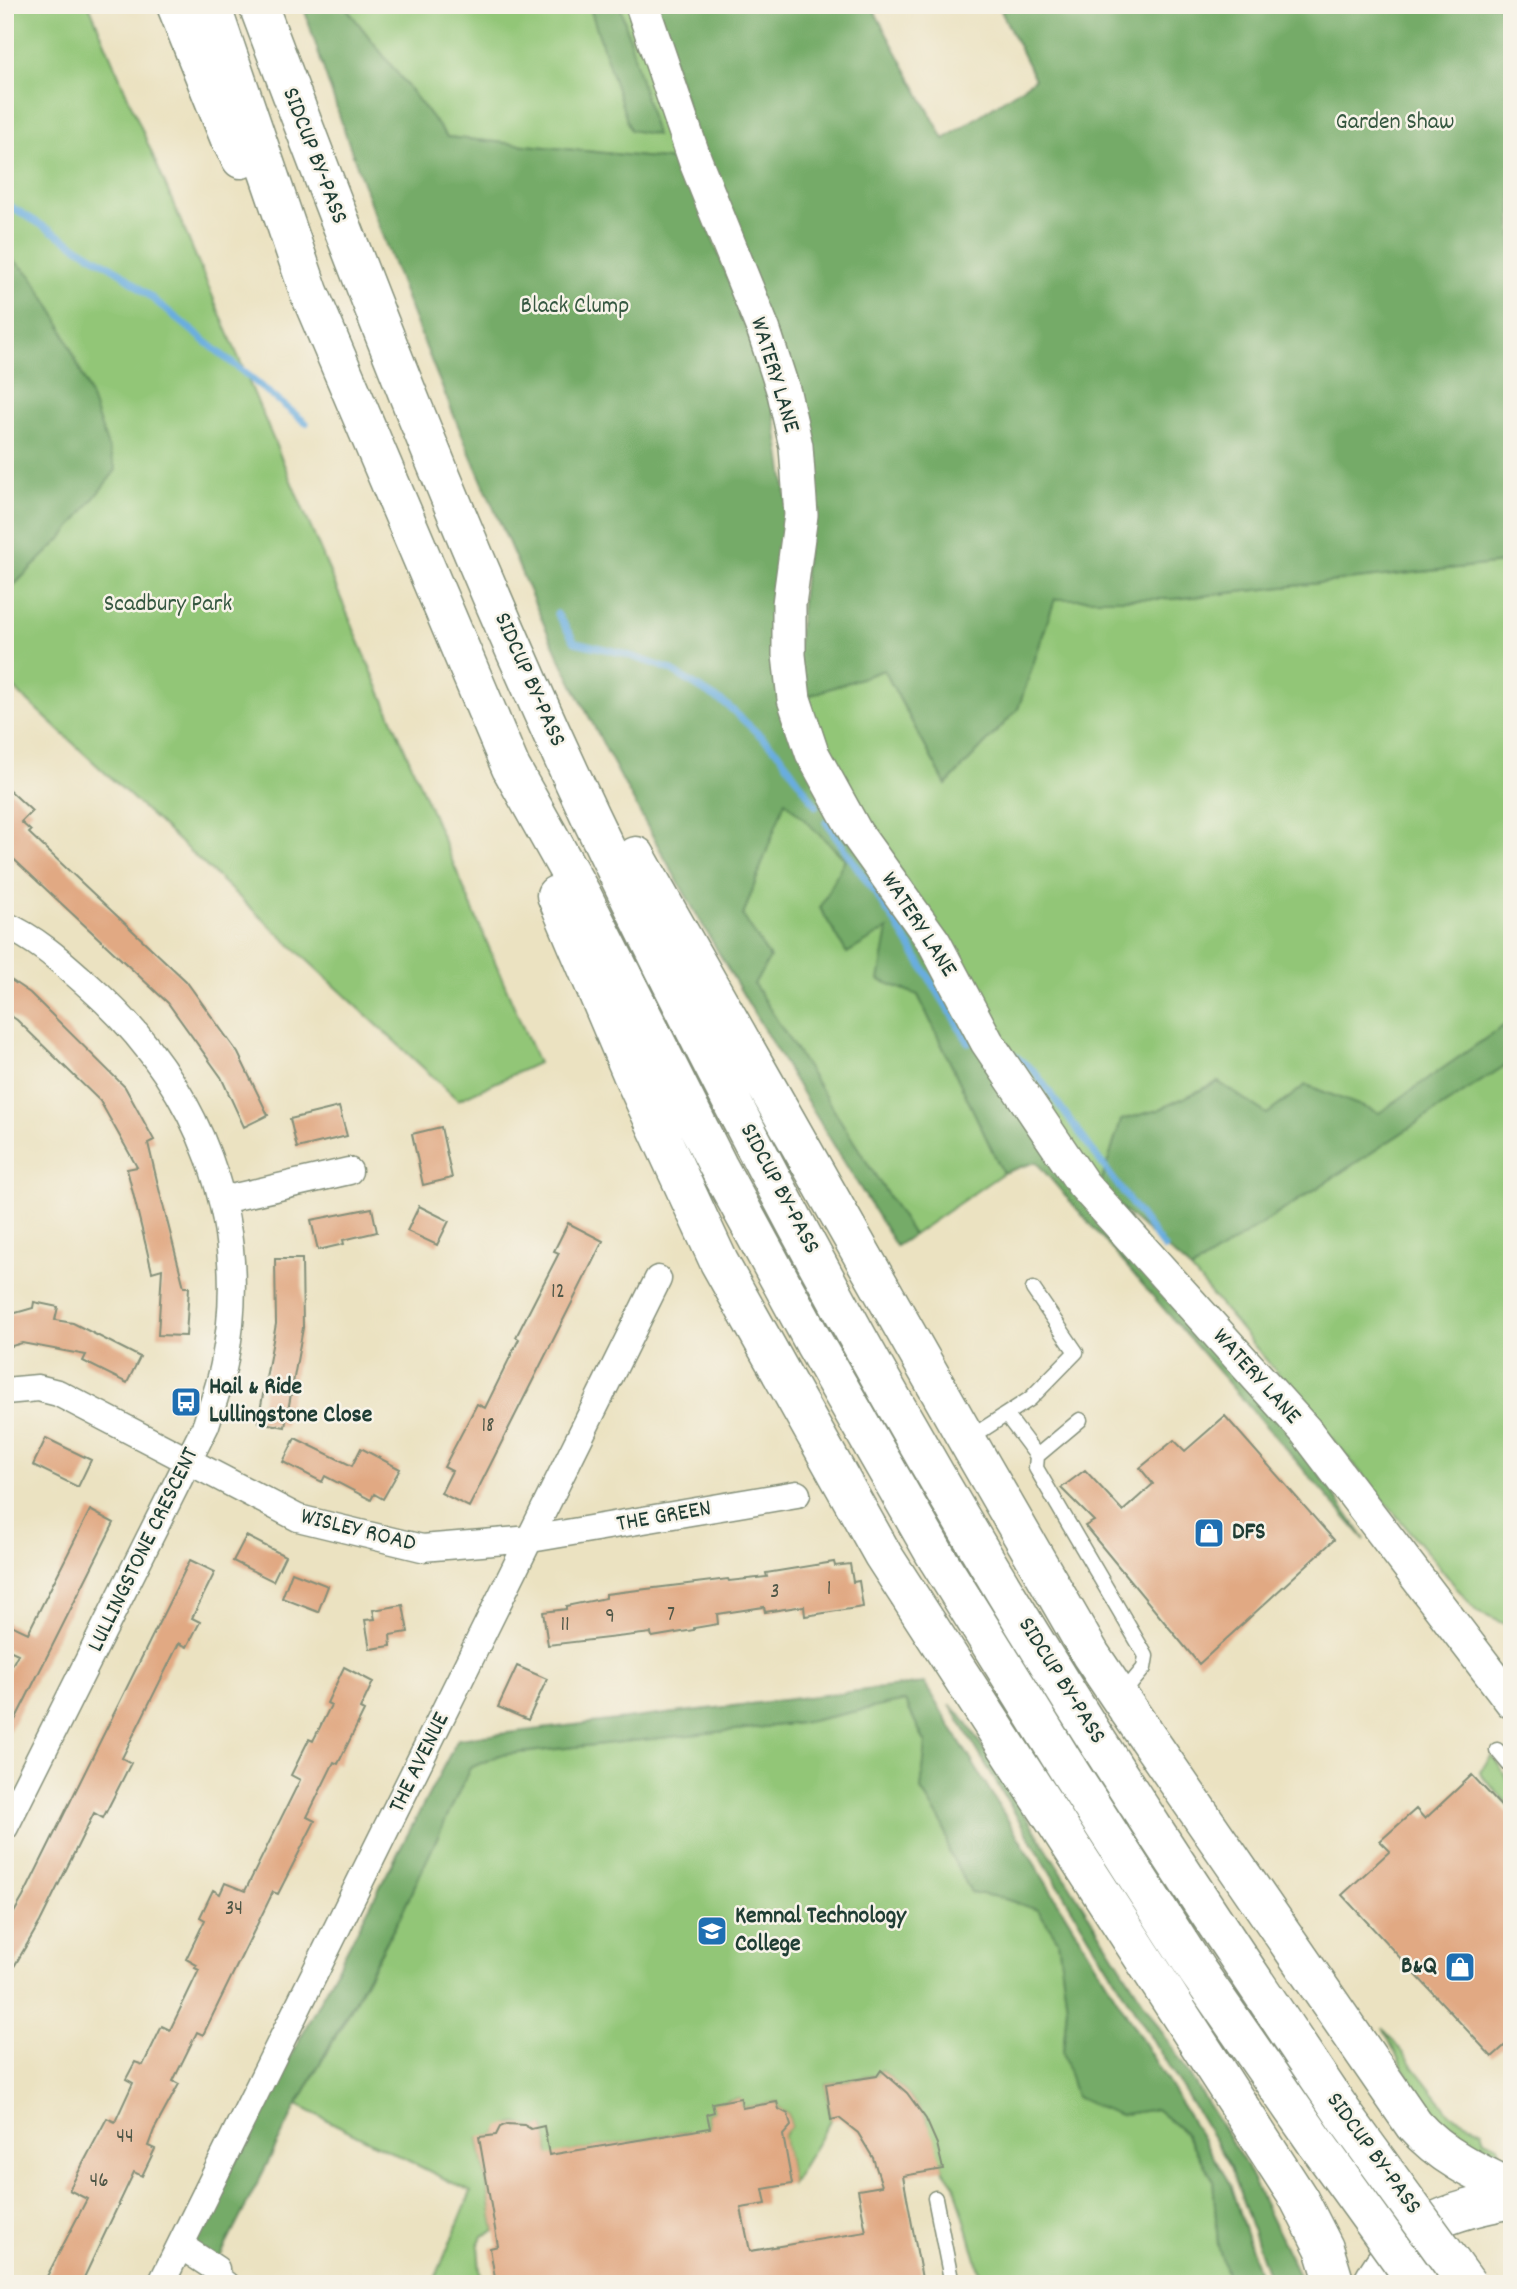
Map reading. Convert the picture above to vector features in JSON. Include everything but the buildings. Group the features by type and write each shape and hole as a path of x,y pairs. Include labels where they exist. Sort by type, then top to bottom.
{"main road":[{"path":"176,5 229,137 309,292"},
{"name":"SIDCUP BY-PASS","path":"211,5 309,292 511,768 582,895 724,1178 937,1559 1071,1774 1198,1972 1418,2284"},
{"name":"SIDCUP BY-PASS","path":"258,5 369,302 464,535 589,813 755,1147 850,1323 959,1514 1105,1752 1233,1950 1349,2122 1467,2284"},
{"path":"281,5 338,179 369,302"},
{"path":"530,681 673,919 1091,1655 1414,2125 1426,2139 1467,2167 1512,2189"},
{"path":"511,768 559,905 681,1185 719,1262 883,1555 1299,2199 1324,2248 1335,2284"},
{"path":"1372,2284 1398,2245 1412,2233 1474,2206 1512,2199"}],"street":[{"name":"WATERY LANE","path":"642,5 695,160 764,331 784,393 796,446 801,515 789,604 789,654 794,699 812,752 856,834 934,942 987,1042 1083,1184 1305,1430 1512,1702"},
{"name":"LULLINGSTONE CRESCENT","path":"5,925 26,934 48,950 102,998 146,1044 165,1071 192,1116 212,1165 229,1235 231,1264 229,1335 217,1391 189,1462 5,1827"},
{"path":"222,1200 349,1171"},
{"name":"THE AVENUE","path":"161,2284 658,1279"},
{"name":"WISLEY ROAD","path":"5,1391 38,1388 58,1393 298,1518 422,1548 531,1539"},
{"name":"THE GREEN","path":"531,1539 797,1494"},
{"path":"181,2246 225,2276"}],"lane":[{"path":"967,1440 1030,1399 1076,1352 1033,1289"},
{"path":"1007,1416 1037,1457 1036,1468 1146,1656 1144,1668 1120,1698"},
{"path":"1037,1457 1080,1420"},
{"path":"1497,1751 1512,1768"},
{"path":"935,2198 952,2284"}],"green space":[{"name":"Scadbury Park","path":"5,5 89,5 538,1063 458,1100 5,680"},
{"name":"Black Clump","path":"303,5 344,5 447,137 684,161 772,397 789,513 779,657 930,961 1298,1442 1365,1540 1036,1162 1003,1173 918,995 879,980 888,929 847,953 820,908 845,859 785,801 743,916 770,958 754,984 913,1235 896,1246 768,1036 685,893 644,821 558,655 416,324 368,198"},
{"path":"344,5 640,5 684,161 447,137"},
{"path":"589,5 620,5 656,135 630,130"},
{"name":"Garden Shaw","path":"656,5 871,5 944,139 1035,79 1001,11 1009,5 1512,5 1512,562 1174,599 1055,599 1018,709 946,785 884,670 802,698 797,653 810,514"},
{"path":"5,253 31,275 58,319 86,384 116,470 65,535 5,594"},
{"path":"1512,562 1512,1020 1379,1114 1306,1085 1267,1115 1218,1082 1158,1110 1122,1120 1099,1189 890,856 802,698 884,670 946,785 1018,709 1055,599 1174,599"},
{"path":"785,800 845,859 820,908 847,953 888,928 1003,1173 913,1235 753,984 743,916"},
{"path":"1512,1020 1512,1061 1191,1270 1099,1189 1121,1120 1158,1110 1218,1082 1267,1114 1306,1085 1379,1113"},
{"path":"1512,1061 1512,1627 1477,1612 1191,1270"},
{"path":"924,1683 1230,2184 1262,2284 1230,2284 1218,2245 1213,2179 1185,2133 1156,2109 1119,2115 1076,2097 1063,2053 1067,2006 1058,1940 1038,1910 1002,1898 971,1892 949,1852 943,1825 921,1790 926,1744 905,1701 801,1723 500,1755 470,1768 400,1917 297,2105 218,2261 191,2245 458,1739"},
{"name":"Kemnal Technology College","path":"905,1701 926,1744 921,1790 943,1825 949,1852 971,1892 1002,1898 1038,1910 1058,1940 1067,2006 1063,2053 1119,2115 1156,2109 1185,2133 1213,2179 1218,2245 1230,2284 983,2284 955,2186 943,2169 926,2119 907,2093 881,2070 874,2080 873,2076 826,2084 831,2120 792,2184 783,2135 791,2126 788,2114 779,2109 777,2102 742,2108 740,2098 713,2103 714,2112 707,2114 719,2178 689,2131 564,2153 561,2224 544,2127 531,2129 512,2124 503,2127 496,2135 479,2138 495,2231 482,2236 478,2245 481,2284 433,2284 471,2192 297,2105 400,1917 469,1768 500,1755 801,1723"},
{"path":"950,1705 962,1716 994,1765 1244,2162 1303,2284 1271,2284 1231,2167"},
{"path":"1492,1756 1507,1781 1512,1809 1481,1775 1480,1771"},
{"path":"1383,2028 1451,2115 1482,2130 1485,2139 1498,2145 1499,2152 1482,2145 1479,2149 1462,2141 1447,2129 1421,2098"}],"waterway":[{"path":"5,203 121,273 306,423"},
{"path":"557,614 575,642 622,653 669,669 727,705 780,754 816,806"},
{"path":"826,822 897,925 969,1043"},
{"path":"1010,1052 1034,1071 1164,1248"}],"place":[{"name":"Hail & Ride Lullingstone Close","path":"186,1402"},
{"name":"DFS","path":"1209,1533"},
{"name":"Kemnal Technology College","path":"712,1931"},
{"name":"B&Q","path":"1460,1967"}]}
